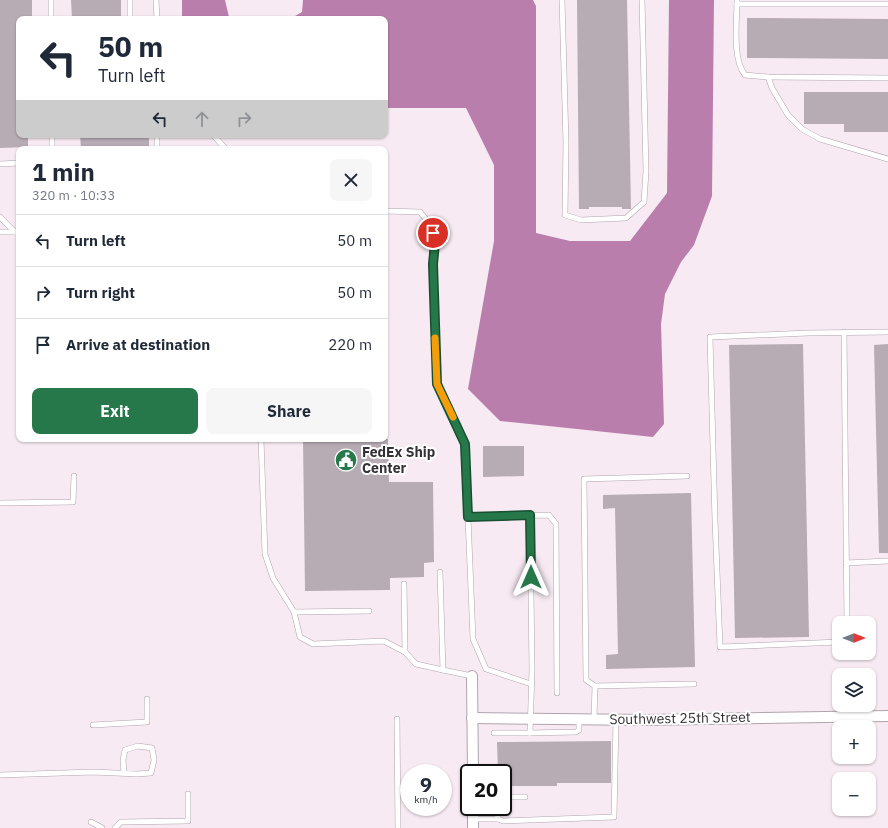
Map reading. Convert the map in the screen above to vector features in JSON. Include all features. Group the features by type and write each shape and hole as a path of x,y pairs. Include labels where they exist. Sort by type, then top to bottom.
{"street":[{"path":"472,676 472,764"},
{"name":"Southwest 25th Street","path":"472,718 616,719 888,716"}],"lane":[{"path":"51,0 51,16"},
{"path":"130,0 130,16"},
{"path":"156,0 157,16"},
{"path":"562,0 566,142 565,215 581,220 626,218 644,202 646,171 642,0"},
{"path":"888,4 737,2 739,65 745,75 768,77 888,78"},
{"path":"768,77 772,88 788,115 802,129 820,139 888,159"},
{"path":"216,138 223,146"},
{"path":"0,164 16,163"},
{"path":"388,211 420,212 430,224 435,243 433,264 437,384 465,444 472,639 486,669 531,684"},
{"path":"0,216 16,231"},
{"path":"0,232 16,232"},
{"path":"832,642 720,647 710,337 844,332 888,332"},
{"path":"844,332 847,616"},
{"path":"261,442 265,554 273,578 294,612 300,637 313,644 384,641 405,652 416,664 472,676"},
{"path":"0,503 73,502 74,476"},
{"path":"688,476 584,479 586,680 595,686 694,684"},
{"path":"530,515 530,733"},
{"path":"468,517 549,515 556,524 557,692"},
{"path":"846,563 888,561"},
{"path":"440,572 443,670"},
{"path":"404,584 405,652"},
{"path":"294,612 369,611"},
{"path":"594,719 595,686"},
{"path":"93,725 147,722 147,699"},
{"path":"396,719 398,828"},
{"path":"494,733 576,732 579,730 579,719"},
{"path":"473,824 498,819 503,821 614,817 616,719"},
{"path":"0,774 151,773 154,760 152,748 138,746 125,750 123,760 124,773"},
{"path":"115,828 121,822 188,821 188,794"},
{"path":"512,797 525,797"},
{"path":"91,822 102,828"}],"shaded area":[{"path":"182,0 225,0 229,16 182,16"},
{"path":"303,0 533,0 536,6 536,233 570,241 630,241 667,193 669,0 714,0 712,196 694,245 681,262 665,294 661,324 664,424 653,437 500,421 468,389 494,241 494,165 466,108 388,108 388,16 295,16 302,12"}],"building":[{"path":"0,0 32,0 32,16 16,16 16,138 28,138 28,146 0,148"},
{"path":"71,0 121,0 121,16 72,16"},
{"path":"577,0 627,0 631,209 622,209 622,207 589,207 589,209 579,209"},
{"path":"747,18 888,19 888,59 747,58"},
{"path":"804,92 888,92 888,132 844,132 844,124 804,124"},
{"path":"80,138 149,138 149,146 81,146"},
{"path":"803,344 809,637 735,638 729,345"},
{"path":"888,344 888,553 879,553 874,345"},
{"name":"FedEx Ship Center","path":"388,439 389,482 433,482 434,562 424,563 424,577 390,578 390,590 305,591 303,442 388,442"},
{"path":"483,446 524,446 524,476 483,477"},
{"path":"691,493 695,667 606,669 606,655 618,654 615,508 603,509 603,495"},
{"path":"611,741 611,783 557,783 557,786 512,786 512,764 498,764 497,742"}],"slow traffic":[{"path":"435,338 437,384 453,417"}],"place":[{"name":"FedEx Ship Center","path":"346,460"}],"route":[{"path":"433,233 435,243 433,264 437,384 465,444 468,517 530,515 531,577"}]}
